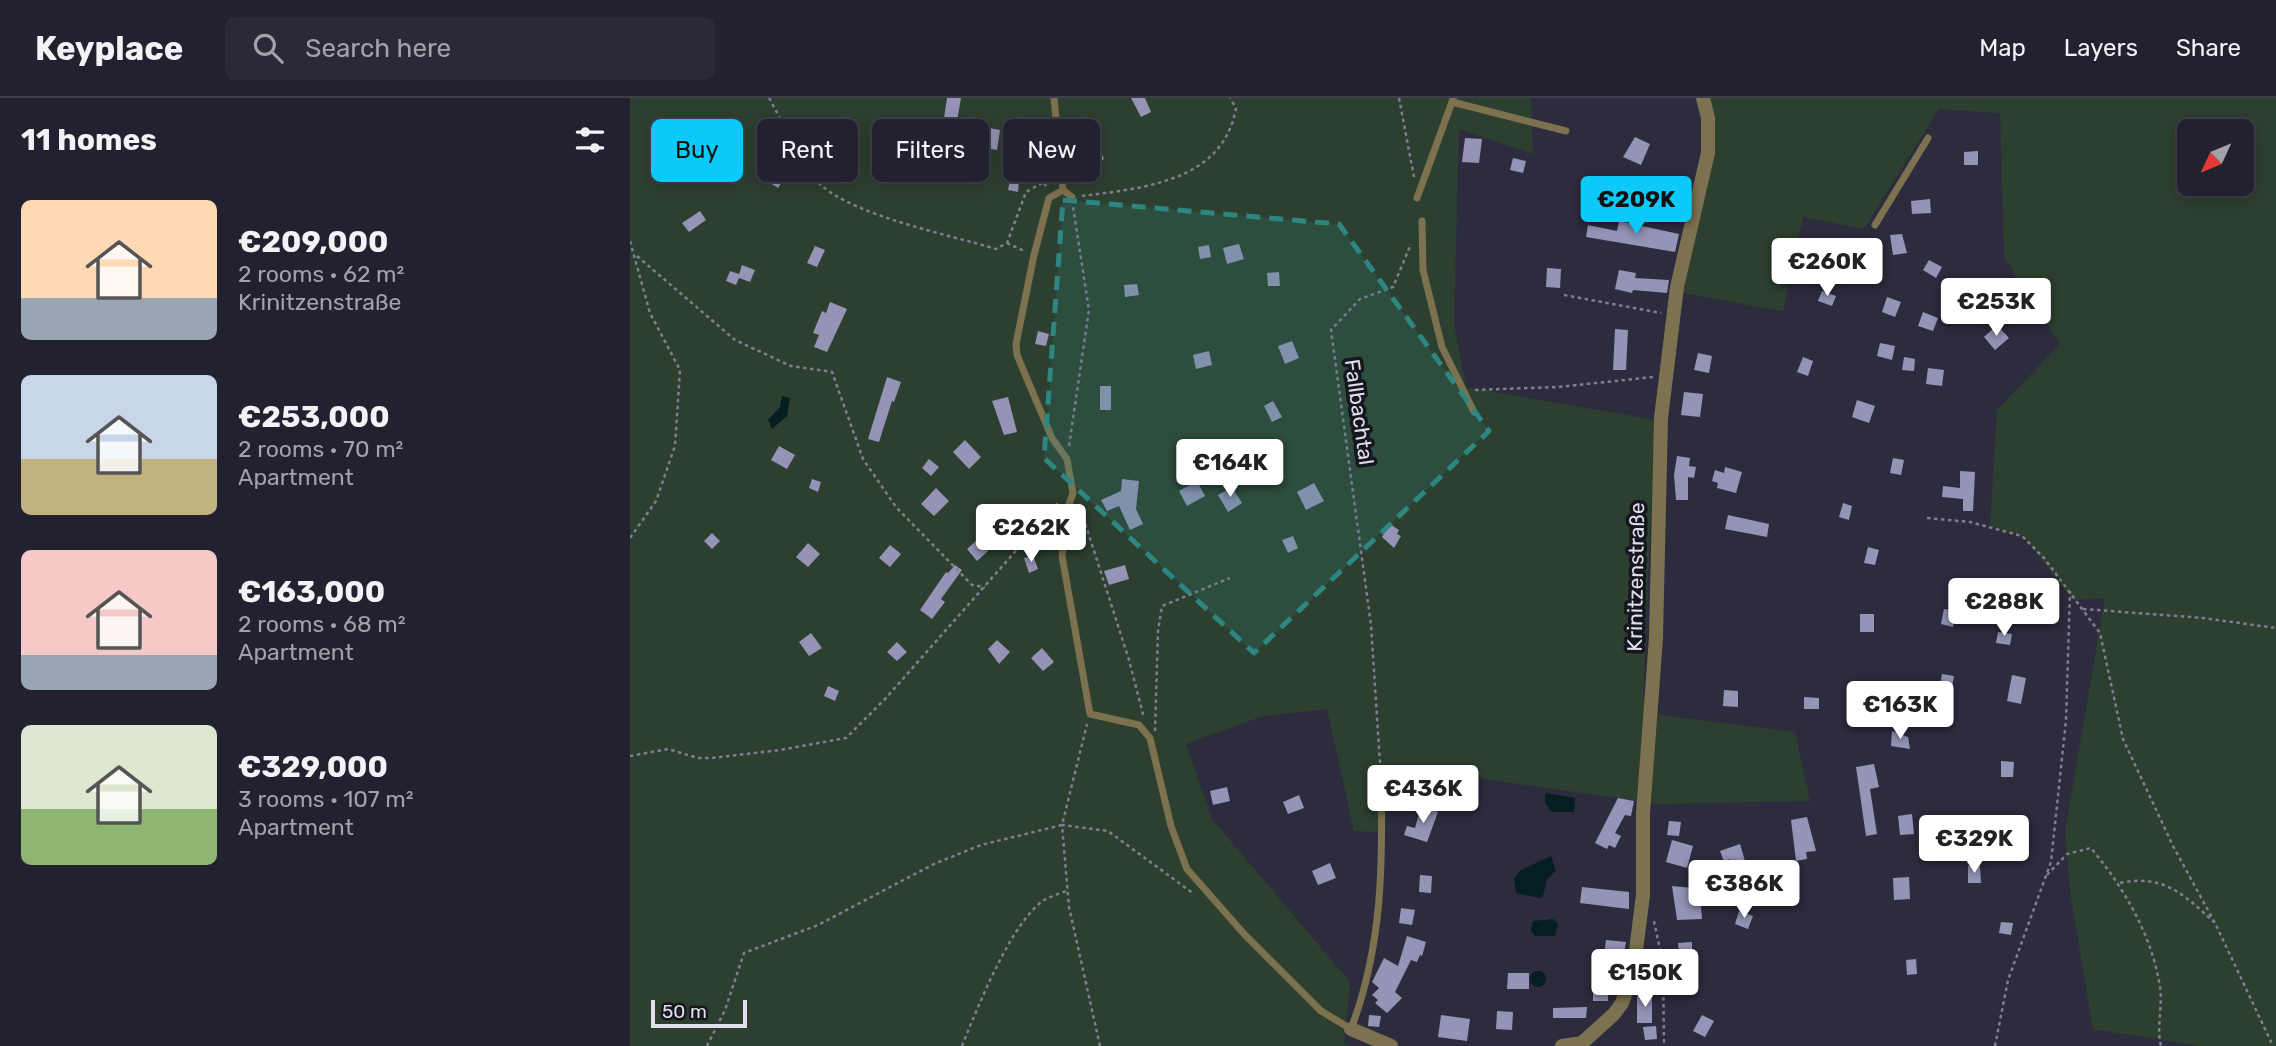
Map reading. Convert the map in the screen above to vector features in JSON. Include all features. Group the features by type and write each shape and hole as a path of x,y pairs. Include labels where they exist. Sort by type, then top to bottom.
{"street":[{"name":"Krinitzenstraße","path":"1562,1046 1583,1044 1614,1014 1629,989 1643,895 1643,813 1656,638 1661,418 1685,250 1708,153 1708,118 1703,98"},
{"path":"1351,1029 1391,1046"}],"lane":[{"path":"1054,98 1063,190 1072,197"},
{"path":"1418,198 1452,100 1566,131"},
{"path":"1875,225 1928,138"},
{"path":"1063,190 1049,198 1016,344 1017,355 1052,438 1067,459 1073,493 1068,507 1062,556 1090,714 1139,725 1150,741 1171,826 1187,869 1245,935 1321,1011 1351,1029 1363,998 1380,909 1381,771"},
{"path":"1422,221 1423,270 1442,347 1474,412"}],"path":[{"path":"769,98 819,184 834,194 897,219 996,249 1007,243 1026,192 1044,181 1049,198"},
{"path":"1067,459 1089,310 1072,197 1142,188 1180,177 1205,163 1233,124 1236,108 1230,98"},
{"path":"1399,98 1418,198"},
{"path":"630,241 637,256 650,313 680,370 675,446 656,500 630,538"},
{"path":"1007,243 1034,255"},
{"name":"Fallbachtal","path":"1381,771 1371,625 1331,330 1360,299 1394,287 1412,243"},
{"path":"637,256 735,340 791,366 832,372 863,459 896,507 972,585 985,587"},
{"path":"1564,295 1675,315"},
{"path":"1465,391 1558,387 1667,375"},
{"path":"630,756 667,749 698,758 712,758 780,750 846,738 985,587 1054,505 1073,493 1085,517 1150,741"},
{"path":"1927,518 1970,522 2022,536 2044,558 2100,633 2123,739 2173,846 2217,925 2273,1046"},
{"path":"1150,741 1157,724 1156,664 1162,606 1230,578"},
{"path":"1995,1046 2008,981 2051,862 2066,720 2070,591"},
{"path":"2083,609 2203,618 2276,628"},
{"path":"1090,714 1062,825 1066,891 1100,1046"},
{"path":"707,1046 725,1010 744,953 818,925 933,864 981,845 1062,825 1108,831 1195,895"},
{"path":"2045,878 2067,854 2091,848 2120,883 2148,941 2161,989 2158,1032 2161,1046"},
{"path":"2120,883 2144,878 2181,892 2217,925"},
{"path":"962,1046 1003,955 1022,924 1044,900 1066,891"},
{"path":"1643,895 1655,923 1662,964 1664,1046"}],"highlighted area":[{"path":"1063,200 1339,224 1489,431 1254,653 1044,458"}],"shaded area":[{"path":"630,98 1531,98 1533,154 1459,129 1454,324 1466,387 1655,420 1643,699 1659,715 1795,732 1810,801 1659,804 1385,765 1385,833 1354,831 1327,709 1263,716 1186,744 1212,819 1350,982 1344,1043 1352,1046 630,1046"},
{"path":"1709,98 2276,98 2276,1046 2199,1046 2093,1029 2070,891 2065,832 2105,598 2073,600 2023,536 1990,526 1997,410 2060,344 2004,257 2000,113 1939,109 1864,229 1803,217 1783,311 1683,293 1697,219 1711,170 1713,150"},
{"path":"782,396 790,398 787,416 772,429 768,420 780,407"},
{"path":"1545,793 1575,798 1574,812 1552,812 1545,803"},
{"path":"1551,856 1556,871 1547,879 1543,896 1539,898 1516,893 1514,878 1521,870"},
{"path":"1553,919 1558,924 1555,936 1535,936 1531,931 1533,921"},
{"path":"1538,971 1544,973 1544,985 1538,987 1532,985 1530,979 1532,973"}],"building":[{"path":"947,98 961,98 957,119 944,118"},
{"path":"1131,98 1145,98 1151,112 1141,117"},
{"path":"989,128 1000,130 997,150 989,148"},
{"path":"1635,137 1650,144 1641,165 1623,157"},
{"path":"1465,138 1482,139 1479,163 1462,162"},
{"path":"1978,151 1978,165 1964,165 1964,152"},
{"path":"1513,158 1526,161 1523,173 1510,170"},
{"path":"771,182 782,182 778,188"},
{"path":"1010,182 1019,182 1018,192 1008,190"},
{"path":"1930,199 1931,213 1912,214 1911,201"},
{"path":"700,211 706,220 689,232 682,223"},
{"path":"1619,221 1679,234 1675,252 1586,237 1588,225 1617,231"},
{"path":"1902,234 1907,253 1893,255 1890,235"},
{"path":"1239,244 1244,259 1227,264 1223,248"},
{"path":"1209,245 1211,257 1200,259 1198,247"},
{"path":"815,246 825,250 817,267 807,263"},
{"path":"1929,260 1942,267 1936,278 1923,270"},
{"path":"742,265 755,270 750,282 739,278 736,285 726,281 730,271 739,274"},
{"path":"1547,268 1561,269 1560,288 1546,287"},
{"path":"1619,270 1636,273 1635,278 1669,280 1667,293 1633,290 1632,293 1615,289"},
{"path":"1279,272 1280,286 1268,286 1267,273"},
{"path":"1137,284 1139,295 1125,297 1124,285"},
{"path":"1822,291 1836,296 1832,306 1818,301"},
{"path":"1887,297 1901,302 1895,317 1882,312"},
{"path":"830,302 847,309 827,352 814,347 819,335 813,333 822,311 826,313"},
{"path":"1923,312 1938,318 1933,331 1918,326"},
{"path":"1997,325 2009,338 1995,350 1984,337"},
{"path":"1615,329 1628,330 1626,370 1613,370"},
{"path":"1038,331 1049,334 1046,346 1035,344"},
{"path":"1292,341 1299,358 1285,364 1278,346"},
{"path":"1880,343 1895,346 1892,360 1877,356"},
{"path":"1209,351 1212,365 1196,369 1193,355"},
{"path":"1698,353 1712,356 1709,373 1694,370"},
{"path":"1803,357 1813,361 1808,376 1797,372"},
{"path":"1904,357 1915,359 1914,371 1902,370"},
{"path":"1928,368 1944,370 1942,386 1926,384"},
{"path":"887,377 901,382 879,442 868,439"},
{"path":"1100,386 1111,386 1111,410 1100,410"},
{"path":"1684,392 1703,394 1700,417 1681,415"},
{"path":"1008,397 1017,432 1004,435 992,401"},
{"path":"1857,400 1875,406 1869,423 1852,417"},
{"path":"1273,401 1282,417 1272,422 1264,406"},
{"path":"965,440 981,457 969,469 953,452"},
{"path":"779,446 795,455 787,469 771,460"},
{"path":"1677,456 1690,458 1689,466 1696,467 1694,478 1688,477 1688,500 1676,500 1674,475"},
{"path":"1893,458 1904,460 1901,475 1890,473"},
{"path":"929,459 939,467 931,476 922,468"},
{"path":"1725,467 1742,472 1736,493 1717,488 1718,483 1712,481 1715,470 1724,473"},
{"path":"1960,471 1975,472 1973,511 1963,511 1963,499 1942,497 1943,486 1960,488"},
{"path":"812,479 821,482 818,492 809,488"},
{"path":"1122,479 1139,481 1136,509 1143,524 1130,530 1119,506 1107,511 1101,500 1121,491"},
{"path":"1197,481 1205,496 1187,506 1179,491"},
{"path":"1314,483 1324,501 1306,510 1297,492"},
{"path":"1232,487 1242,503 1228,512 1218,495"},
{"path":"936,488 949,501 934,516 921,504"},
{"path":"1843,503 1852,506 1849,520 1839,517"},
{"path":"1728,515 1769,524 1767,537 1725,529"},
{"path":"1390,524 1399,530 1397,534 1401,536 1394,548 1382,537"},
{"path":"712,533 720,541 712,549 704,541"},
{"path":"1293,536 1298,548 1288,553 1282,540"},
{"path":"978,539 988,551 977,561 967,549"},
{"path":"808,543 820,554 808,567 796,557"},
{"path":"890,545 901,554 890,567 879,558"},
{"path":"1868,547 1879,550 1875,565 1864,563"},
{"path":"1033,555 1038,569 1029,573 1024,558"},
{"path":"955,565 962,570 941,599 945,602 932,619 920,610 946,572"},
{"path":"1125,565 1129,579 1109,585 1104,571"},
{"path":"1990,585 2008,588 2006,602 1987,599"},
{"path":"1944,609 1956,611 1953,627 1941,624"},
{"path":"1860,614 1874,614 1874,632 1860,632"},
{"path":"1998,632 2012,634 2010,645 1996,643"},
{"path":"811,633 822,648 809,656 799,642"},
{"path":"997,640 1010,652 999,664 988,649"},
{"path":"897,642 907,652 897,661 887,652"},
{"path":"1042,648 1054,662 1043,671 1031,658"},
{"path":"1942,674 1954,676 1951,693 1939,691"},
{"path":"2012,675 2026,678 2021,704 2007,701"},
{"path":"828,686 839,691 835,701 824,696"},
{"path":"1724,690 1738,691 1738,707 1723,706"},
{"path":"1804,697 1819,698 1819,709 1804,709"},
{"path":"1892,731 1908,737 1910,749 1891,746"},
{"path":"2001,761 2014,762 2013,777 2001,777"},
{"path":"1874,764 1879,787 1870,789 1877,834 1866,836 1856,767"},
{"path":"1227,787 1230,801 1213,805 1210,791"},
{"path":"1299,795 1304,808 1288,814 1283,802"},
{"path":"1618,798 1634,801 1631,816 1625,815 1615,833 1621,836 1615,848 1609,845 1607,849 1595,843"},
{"path":"1421,807 1438,812 1427,842 1404,835 1407,826 1415,828"},
{"path":"1912,814 1914,834 1900,835 1898,816"},
{"path":"1807,817 1816,851 1806,852 1807,859 1796,861 1791,820"},
{"path":"1669,821 1681,822 1679,836 1667,835"},
{"path":"1947,822 1968,822 1968,834 1947,835"},
{"path":"1672,840 1693,846 1687,868 1666,862"},
{"path":"1740,844 1745,861 1732,865 1730,859 1724,862 1720,851"},
{"path":"1330,863 1336,878 1318,885 1312,871"},
{"path":"1968,866 1980,866 1981,883 1968,883"},
{"path":"1420,875 1432,876 1431,893 1419,892"},
{"path":"1909,877 1910,899 1894,900 1893,878"},
{"path":"1672,886 1705,889 1706,906 1701,906 1702,919 1677,920"},
{"path":"1582,887 1629,892 1629,909 1580,903"},
{"path":"1401,908 1415,910 1412,925 1399,923"},
{"path":"1739,911 1753,916 1748,929 1735,924"},
{"path":"2001,922 2013,923 2011,935 1999,933"},
{"path":"1407,936 1426,942 1422,956 1420,955 1417,962 1411,960 1395,992 1402,998 1387,1013 1375,1003 1378,1000 1372,995 1379,988 1372,982 1384,958 1398,966"},
{"path":"1606,940 1626,942 1619,982 1601,979"},
{"path":"1692,942 1692,954 1679,955 1678,943"},
{"path":"1916,959 1917,974 1907,975 1906,960"},
{"path":"1508,973 1529,973 1529,989 1507,989"},
{"path":"1593,982 1608,983 1608,1001 1593,1001"},
{"path":"1637,996 1652,996 1652,1023 1637,1023"},
{"path":"1587,1007 1586,1018 1553,1018 1553,1008"},
{"path":"1497,1011 1513,1012 1512,1030 1496,1029"},
{"path":"1369,1015 1381,1016 1379,1027 1368,1026"},
{"path":"1441,1015 1470,1019 1467,1041 1438,1037"},
{"path":"1702,1015 1714,1021 1705,1037 1693,1031"},
{"path":"1656,1026 1657,1039 1645,1040 1643,1027"}]}
